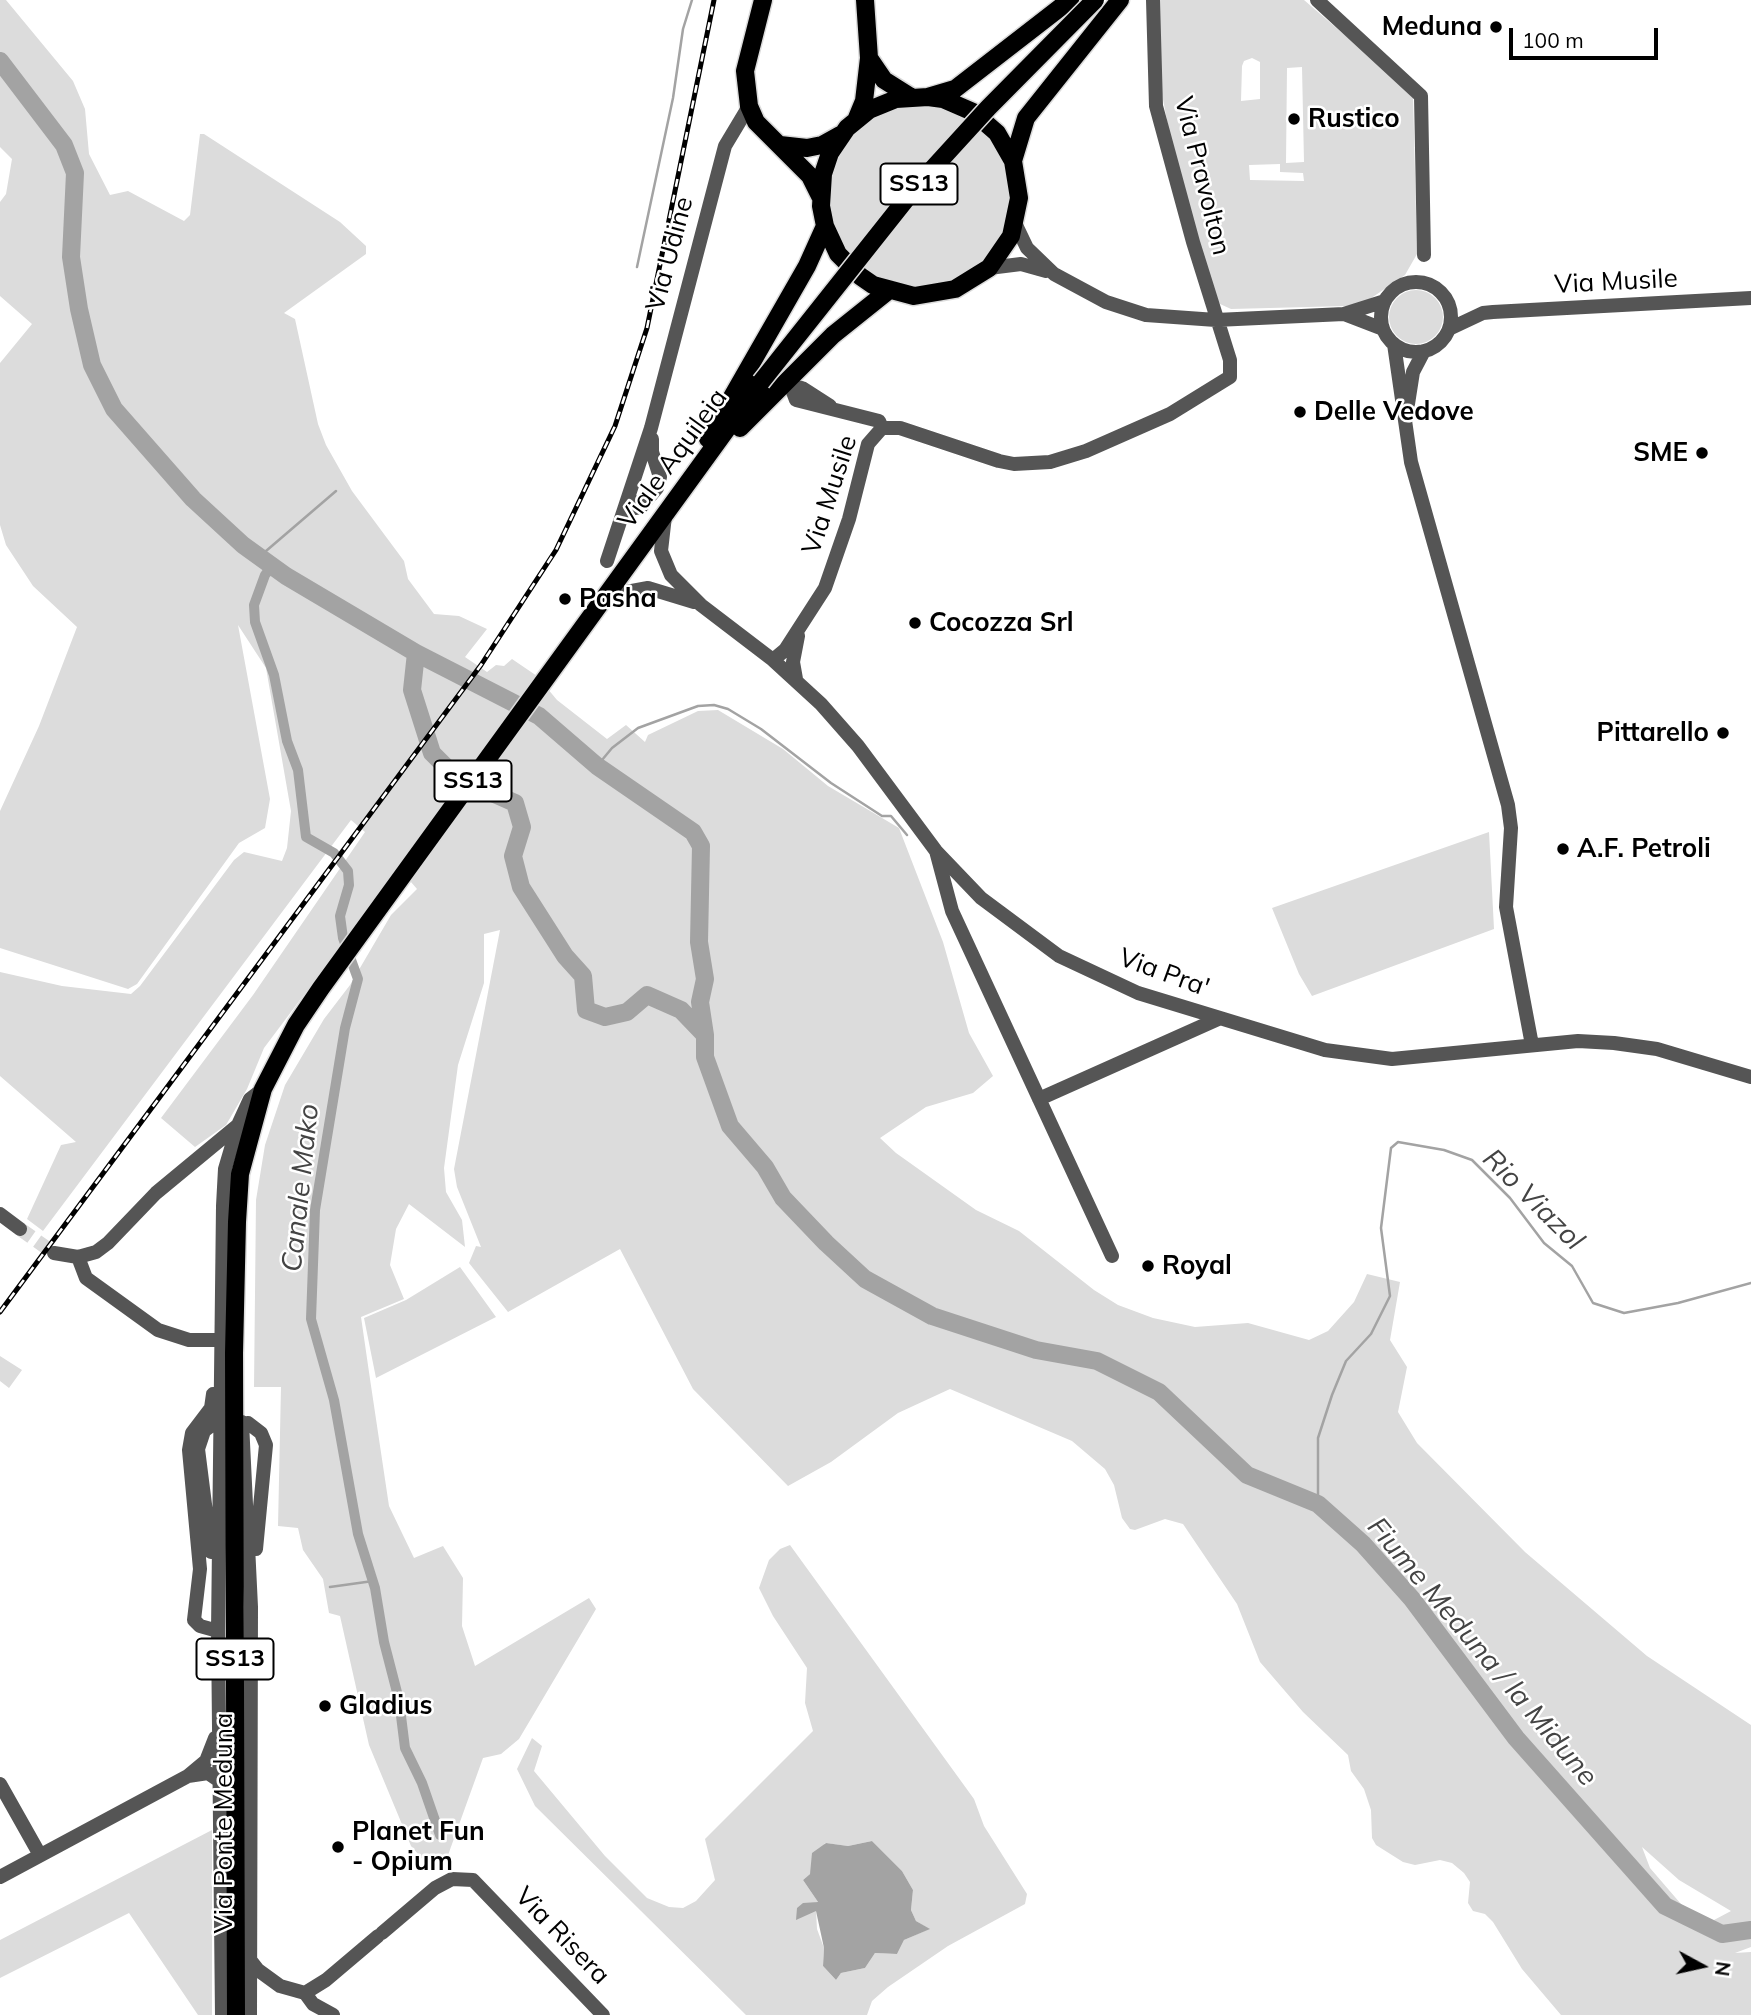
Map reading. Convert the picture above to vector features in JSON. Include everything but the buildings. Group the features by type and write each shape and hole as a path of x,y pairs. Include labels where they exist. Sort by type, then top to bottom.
{"main road":[{"path":"763,0 745,71 749,107 761,128 810,176 820,196 825,226 834,247 860,276 888,291 915,296 942,293 967,284 989,268 1005,247 1015,223 1019,186 1013,161 1006,146 986,121 959,104 919,97 884,79 869,58"},
{"path":"857,118 864,101 869,58 865,0"},
{"path":"820,196 826,163 842,134 857,118 883,104 919,97 964,83 1070,0"},
{"name":"Viale Aquileia","path":"402,877 761,382 915,188 988,108 1095,0"},
{"path":"1013,161 1015,147 1026,118 1120,0"},
{"path":"780,145 807,148 822,145 842,134"},
{"path":"666,512 807,266 825,226"},
{"path":"666,512 777,388 833,335 888,291"},
{"name":"Via Ponte Meduna","path":"243,1963 222,1344 240,1174 263,1089 296,1026 402,877"},
{"name":"SS13","path":"236,2015 243,1963"}],"street":[{"name":"Via Pravolton","path":"1153,0 1156,106 1216,320"},
{"path":"1317,0 1421,96 1424,255"},
{"name":"Via Udine","path":"607,561 660,395 725,145 749,107"},
{"path":"734,129 749,125 761,128"},
{"path":"1015,223 1027,248 1054,274"},
{"path":"989,268 1021,264 1054,274 1125,309 1181,319 1344,314 1385,301"},
{"path":"1416,282 1434,287 1448,303 1451,314 1448,329 1437,344 1424,351 1408,351 1394,344 1383,329 1381,314 1385,301 1397,288 1416,282"},
{"name":"Via Musile","path":"1483,313 1751,298"},
{"path":"1448,303 1483,313"},
{"path":"1448,329 1483,313"},
{"path":"1344,314 1383,329"},
{"name":"Via Musile","path":"774,660 785,650 804,621 835,564 867,444 882,428 900,428 1014,464 1065,459 1170,414 1226,382 1231,370 1216,320"},
{"path":"1394,344 1414,475 1508,805 1511,828 1506,907 1532,1045"},
{"path":"1405,415 1413,372 1424,351"},
{"name":"Via Udine","path":"629,498 635,508 640,507 651,498 659,481 652,442 660,395"},
{"path":"830,406 879,421 882,428"},
{"name":"Via Pra'","path":"666,512 661,542 666,568 701,605 796,679 858,747 936,851 981,898 1059,956 1138,993 1325,1050 1392,1059 1428,1058 1578,1041 1657,1049 1751,1077"},
{"name":"Via Pra'","path":"605,600 621,593 648,588 701,605"},
{"path":"796,679 795,648 804,621"},
{"path":"936,851 951,911 1112,1256"},
{"path":"1039,1098 1218,1018"},
{"name":"Via Ponte Meduna","path":"222,2015 218,1609 225,1169 238,1125 250,1099 263,1089"},
{"path":"54,1253 78,1257 96,1252 156,1193 238,1125"},
{"path":"195,1163 214,1162 225,1169"},
{"path":"0,1214 20,1229"},
{"path":"78,1257 86,1278 158,1330 189,1340 222,1344"},
{"name":"Via Ponte Meduna","path":"222,1344 240,1377 251,1606 243,1963 250,2005"},
{"name":"Via Ponte Meduna","path":"218,1631 200,1626 194,1620 200,1569 188,1450 191,1433 211,1408 222,1344"},
{"name":"Via Ponte Meduna","path":"216,1422 204,1431 198,1449 218,1609"},
{"path":"248,1423 261,1433 266,1445 251,1606"},
{"name":"Via Ponte Meduna","path":"0,1877 188,1776 211,1753 220,1712"},
{"name":"Via Ponte Meduna","path":"188,1776 208,1773 220,1782"},
{"path":"0,1784 40,1855"},
{"name":"Via Risera","path":"305,1993 326,1980 435,1888 452,1879 473,1880 603,2015"},
{"path":"243,1963 280,1986"},
{"path":"250,2005 261,1986 280,1986 305,1993 313,2004 333,2015"}],"shaded area":[{"path":"0,0 6,0 73,81 85,109 89,154 110,195 128,191 184,221 190,215 200,134 204,134 340,222 366,246 366,254 284,313 295,319 318,424 326,445 352,491 404,561 408,579 434,614 459,616 487,629 465,657 487,672 496,665 504,666 512,659 537,676 557,700 607,739 626,725 645,742 648,735 698,711 718,710 783,749 828,786 899,828 943,942 969,1033 993,1076 973,1093 926,1107 880,1138 896,1153 976,1210 1019,1231 1094,1290 1118,1305 1153,1318 1195,1327 1248,1323 1309,1340 1328,1331 1354,1302 1367,1274 1400,1282 1390,1340 1407,1367 1398,1412 1417,1443 1525,1552 1647,1656 1751,1725 1751,1947 1735,1953 1751,1952 1751,2015 1561,2015 1522,1969 1493,1922 1485,1914 1473,1911 1468,1903 1470,1882 1464,1873 1452,1863 1440,1860 1415,1865 1403,1862 1376,1845 1372,1838 1371,1810 1364,1789 1351,1771 1348,1755 1303,1712 1260,1662 1237,1604 1183,1524 1165,1519 1135,1530 1130,1529 1122,1518 1114,1485 1105,1469 1072,1441 950,1389 898,1413 831,1462 788,1486 693,1389 620,1249 508,1312 469,1263 476,1246 481,1247 457,1187 454,1169 500,930 484,934 484,983 458,1065 444,1168 446,1192 462,1220 465,1247 409,1204 396,1229 390,1265 404,1299 361,1317 389,1506 414,1558 443,1546 463,1578 462,1626 475,1666 589,1598 596,1609 519,1739 501,1754 483,1758 443,1869 432,1870 411,1846 369,1745 340,1616 329,1613 323,1579 303,1550 298,1528 278,1526 281,1387 254,1387 256,1200 265,1145 285,1085 324,1019 350,985 391,915 417,889 399,868 264,1048 247,1089 226,1125 195,1147 161,1118 253,995 365,832 351,820 43,1231 27,1219 61,1145 76,1142 0,1076 0,972 62,986 131,994 140,986 234,860 244,852 282,861 287,848 291,811 266,668 238,625 270,799 265,828 239,843 137,984 128,989 0,948 0,811 39,726 77,627 33,586 6,545 0,525 0,363 32,324 0,296 0,202 6,194 12,159 0,147","holes":["1642,1847 1679,1880 1731,1911 1714,1920 1699,1918 1681,1904 1650,1868"]},
{"path":"1159,0 1304,0 1413,94 1417,254 1405,275 1364,303 1346,306 1231,309 1220,304 1213,293 1168,126 1162,94","holes":["1252,58 1260,62 1260,99 1241,101 1242,66 1244,61","1302,67 1304,162 1286,163 1287,68","1280,164 1280,172 1303,173 1304,181 1250,180 1249,165"]},
{"path":"920,106 955,113 984,133 1004,162 1011,197 1004,232 984,261 955,281 920,288 885,281 856,261 836,232 829,197 836,162 856,133 885,113"},
{"path":"1416,290 1435,298 1443,317 1435,336 1416,344 1397,336 1389,317 1397,298"},
{"path":"1489,832 1494,929 1312,996 1299,974 1272,908"},
{"path":"460,1267 496,1317 376,1378 364,1318 406,1300"},
{"path":"0,1356 22,1370 9,1388 0,1381"},
{"path":"790,1545 974,1799 984,1826 1027,1894 1025,1904 948,1946 888,1987 872,2001 867,2015 746,2015 535,1806 517,1769 532,1738 542,1746 534,1771 605,1856 647,1898 669,1907 683,1908 696,1901 715,1880 705,1839 813,1731 805,1703 807,1668 773,1616 759,1588 769,1560 780,1549","holes":["872,1841 902,1871 913,1890 911,1910 916,1921 929,1929 904,1940 897,1954 875,1953 865,1968 841,1973 836,1980 823,1966 824,1948 817,1929 816,1910 796,1919 810,1904 818,1902 803,1880 810,1874 825,1843 848,1846"]},
{"path":"212,1830 212,2015 198,2015 129,1913 0,1978 0,1940"},
{"path":"872,1841 902,1871 913,1890 911,1910 916,1921 930,1929 904,1940 897,1954 875,1953 865,1968 841,1973 836,1980 823,1966 824,1948 816,1911 796,1920 797,1908 803,1903 818,1902 803,1880 810,1874 812,1853 826,1843 848,1846"}],"waterway":[{"path":"637,267 673,98 683,29 692,0"},
{"name":"Fiume Meduna / la Midune","path":"0,61 64,145 75,173 71,257 79,309 92,365 114,409 193,499 243,545 286,576 416,653 539,716 597,766 693,832 701,846 699,942 705,979 700,1002 705,1035"},
{"path":"259,557 336,491"},
{"name":"Canale Mako","path":"272,566 265,575 254,605 255,622 274,675 287,741 298,770 306,837 334,853 348,871 349,885 340,916 343,938 358,979 345,1028 315,1210 311,1319 334,1400 358,1534 375,1588 384,1642 399,1700 405,1748 422,1783 440,1835"},
{"name":"Fiume Meduna / la Midune","path":"416,653 412,690 432,753 456,777 515,803 522,827 513,856 521,887 565,956 583,976 586,1010 605,1017 627,1012 647,995 681,1010 705,1035 705,1057 730,1126 765,1167 783,1198 826,1243 865,1279 932,1316 1036,1350 1097,1361 1159,1392 1247,1475 1318,1504 1363,1544 1412,1599 1516,1738 1665,1906 1722,1934 1751,1930"},
{"path":"597,766 612,748 638,728 698,706 714,705 728,709 761,729 831,783 882,816 891,816 907,835"},
{"name":"Rio Viazol","path":"1318,1504 1318,1438 1332,1395 1346,1361 1371,1334 1390,1296 1381,1228 1391,1148 1398,1142 1444,1150 1472,1160 1510,1198 1544,1243 1572,1266 1593,1303 1624,1313 1678,1303 1751,1283"},
{"path":"330,1587 373,1581"}],"tunnel":[{"path":"20,1229 54,1253"}],"railway":[{"path":"0,1312 481,665 556,550 615,426 647,328 714,0"}],"place":[{"name":"Meduna","path":"1496,27"},
{"name":"Rustico","path":"1294,119"},
{"name":"Delle Vedove","path":"1300,412"},
{"name":"SME","path":"1702,453"},
{"name":"Pasha","path":"565,599"},
{"name":"Cocozza Srl","path":"915,623"},
{"name":"Pittarello","path":"1723,733"},
{"name":"A.F. Petroli","path":"1563,849"},
{"name":"Royal","path":"1148,1266"},
{"name":"Gladius","path":"325,1706"},
{"name":"Planet Fun - Opium","path":"338,1847"}]}
